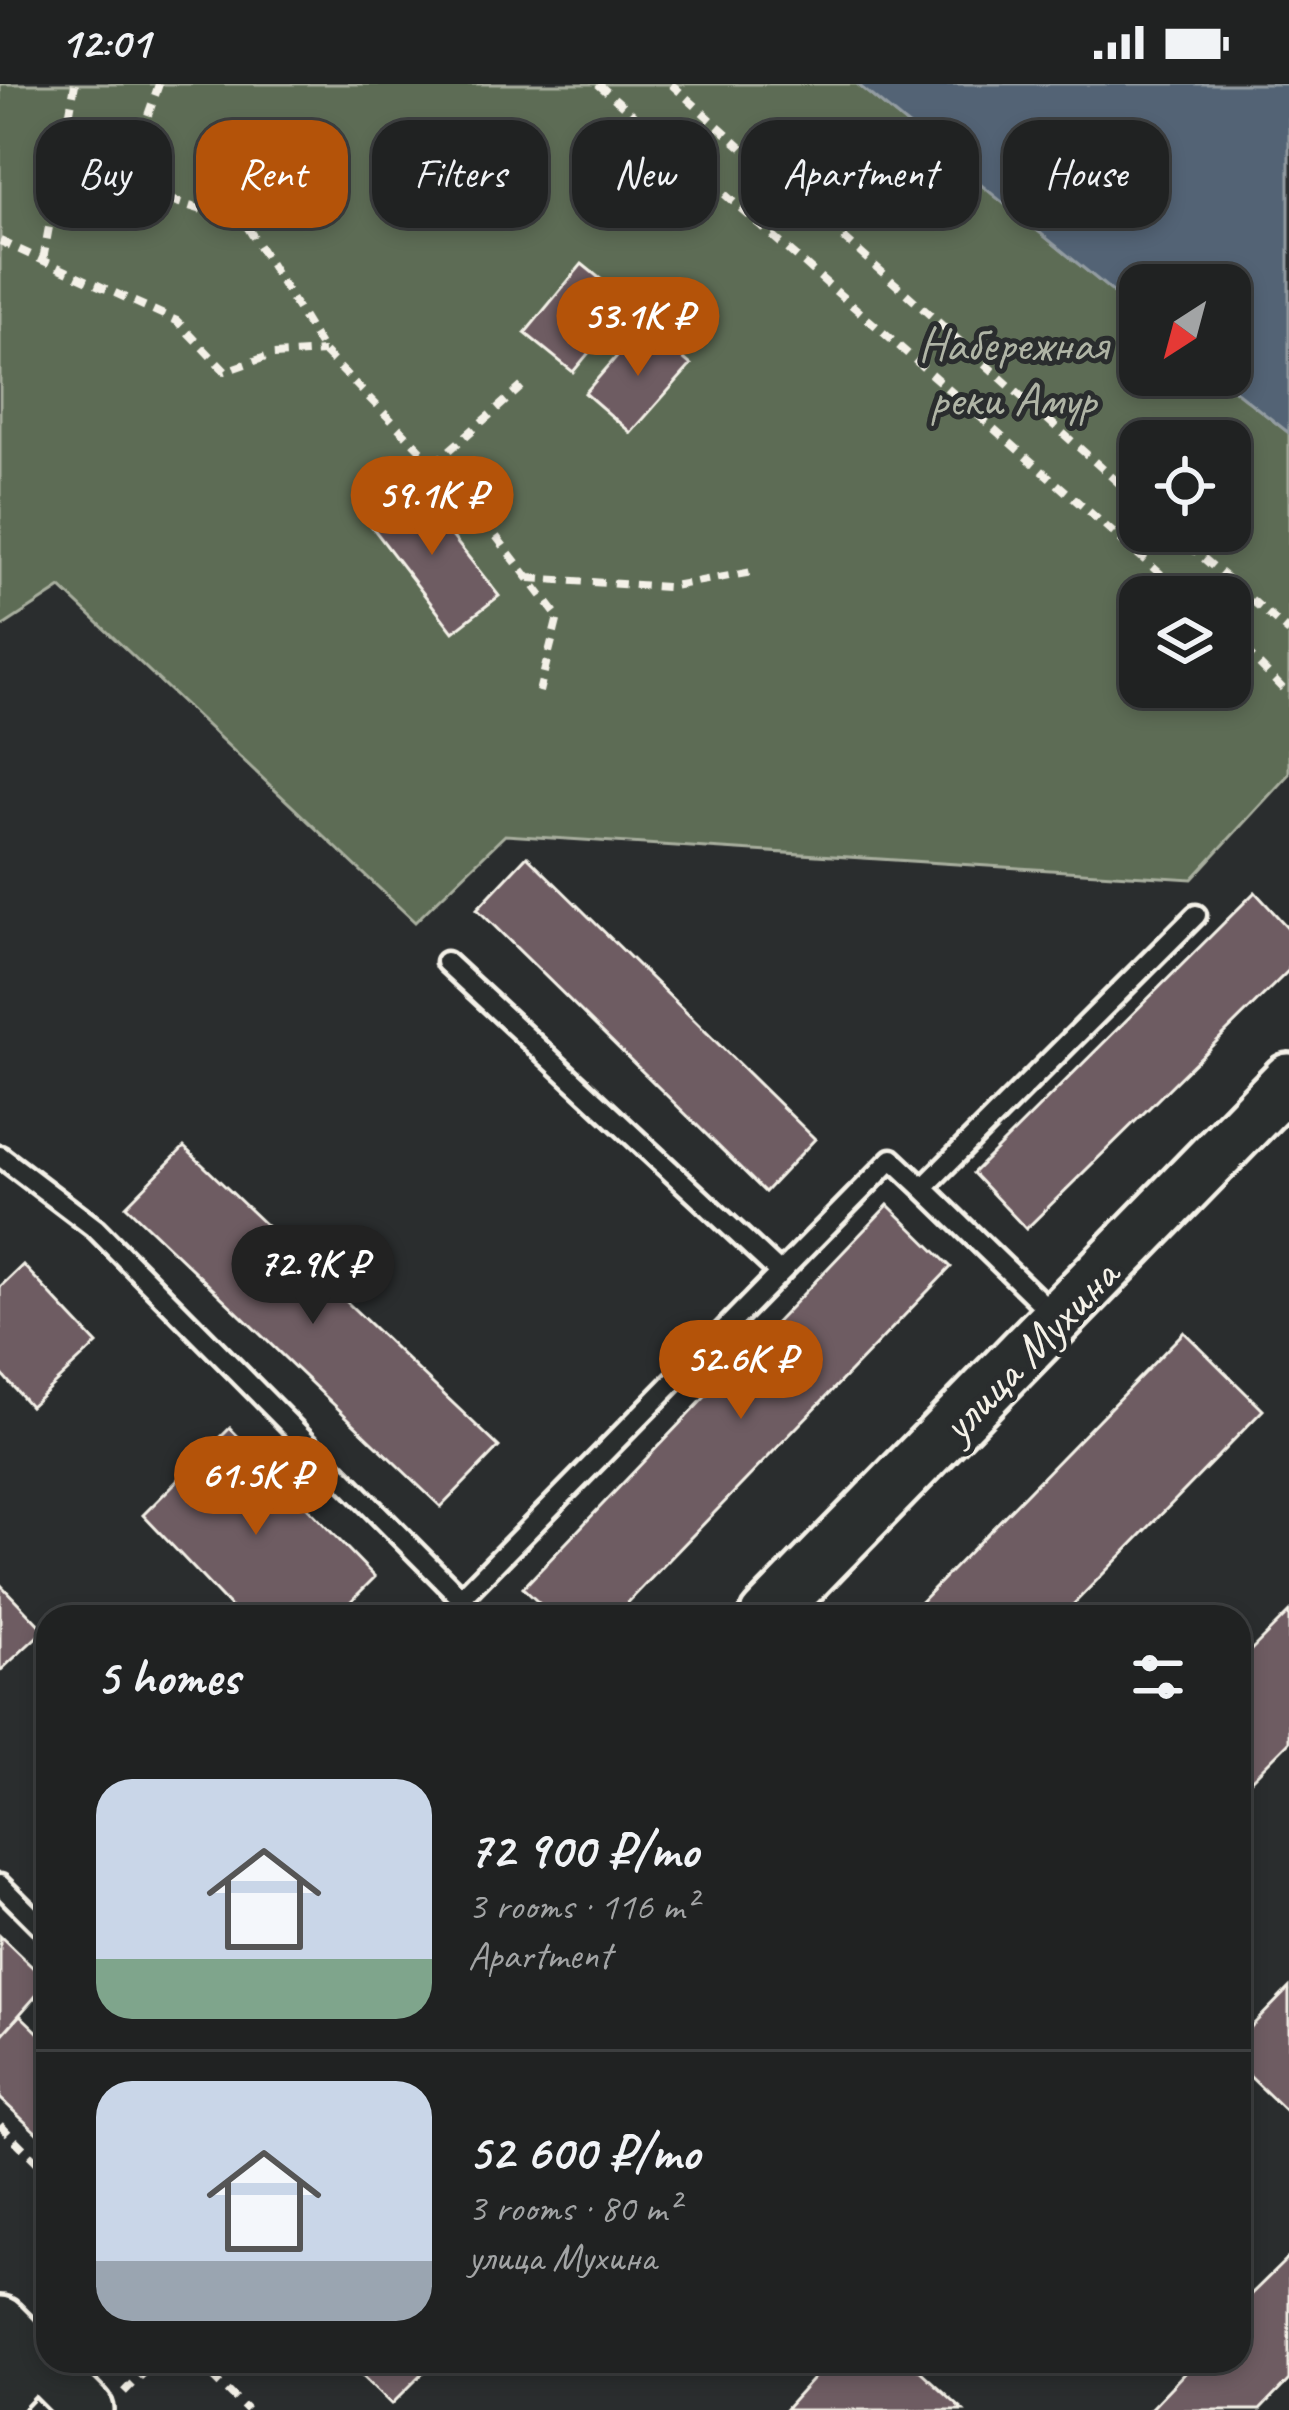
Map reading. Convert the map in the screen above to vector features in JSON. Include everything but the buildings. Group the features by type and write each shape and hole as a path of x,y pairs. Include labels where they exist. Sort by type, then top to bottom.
{"street":[{"name":"улица Мухина","path":"778,1605 1289,1080"},
{"path":"0,2394 28,2342"},
{"path":"68,2373 105,2402"}],"lane":[{"path":"923,1188 1196,915"},
{"path":"446,962 780,1274"},
{"path":"0,1156 96,1229 467,1605"},
{"path":"460,1598 892,1159 1059,1320"},
{"path":"0,1885 36,1921"}],"path":[{"path":"43,260 75,84"},
{"path":"159,84 127,175 147,193 245,223 324,352 434,464 528,578 558,617 539,692"},
{"path":"598,84 1163,576"},
{"path":"671,84 1119,483"},
{"path":"0,241 177,321 224,371 272,355 324,352"},
{"path":"434,464 527,382"},
{"path":"1196,552 1289,632"},
{"path":"528,578 667,587 758,571"},
{"path":"1251,656 1289,694"},
{"path":"0,2125 36,2161"},
{"path":"105,2402 140,2373"},
{"path":"210,2373 247,2410"}],"green space":[{"name":"Набережная реки Амур","path":"0,84 857,84 901,120 741,120 741,228 979,228 979,183 1003,203 1003,228 1034,228 1119,297 1119,396 1242,396 1289,433 1289,774 1192,879 505,835 415,922 61,588 0,628"}],"water":[{"path":"857,84 1289,84 1289,433 1242,396 1251,396 1251,264 1119,264 1119,297 1034,228 1169,228 1169,120 1003,120 1003,203 979,183 979,120 901,120"}]}
